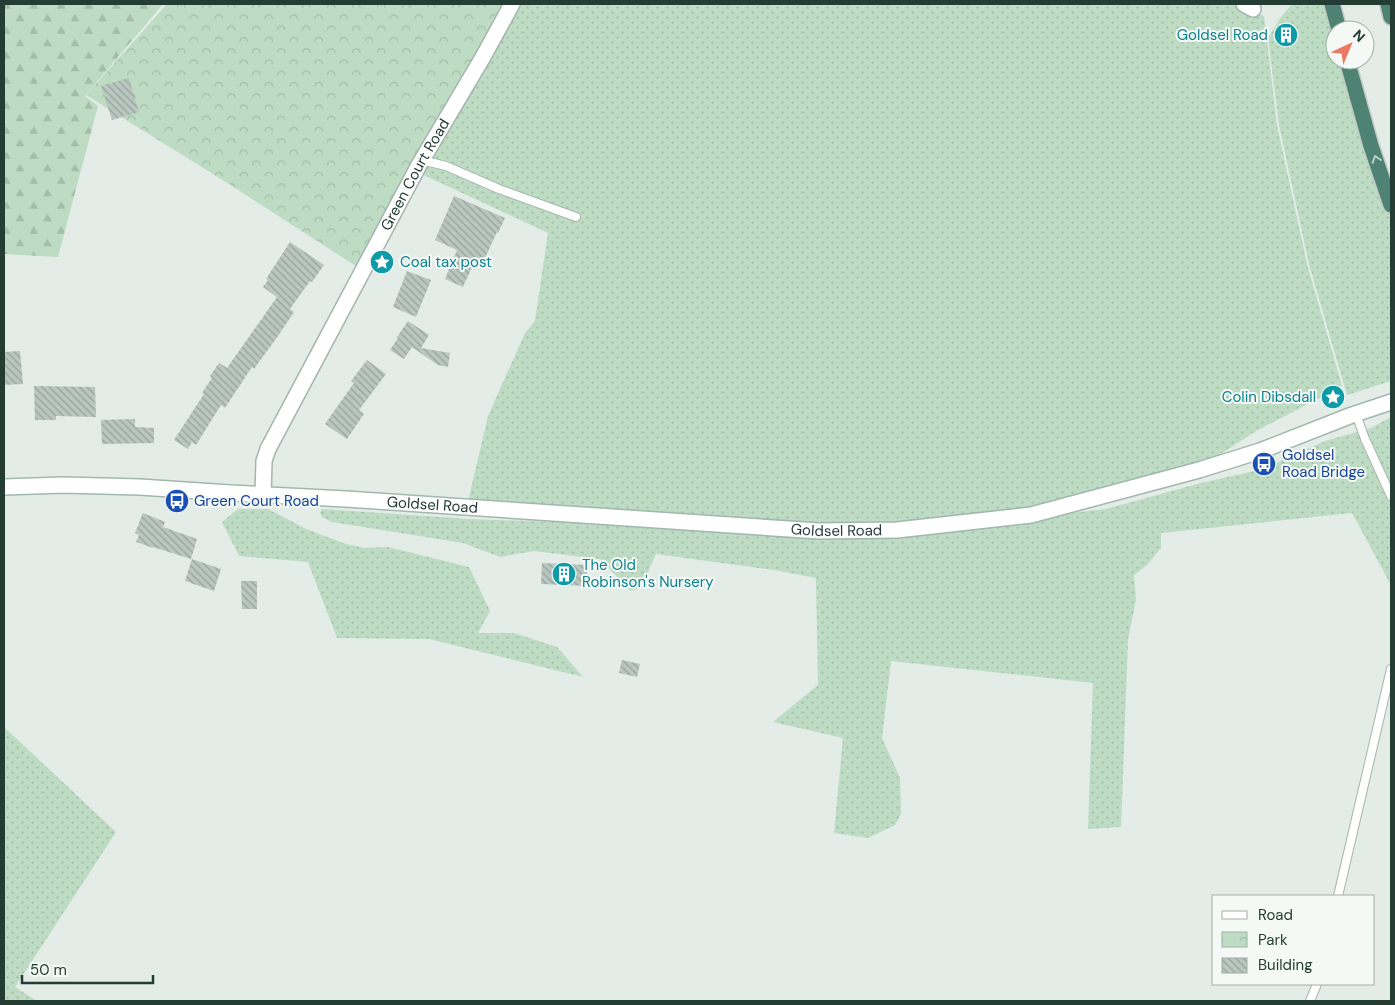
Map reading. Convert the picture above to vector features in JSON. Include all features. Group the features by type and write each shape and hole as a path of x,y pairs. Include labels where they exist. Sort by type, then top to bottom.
{"highway":[{"path":"1332,4 1336,20"},
{"path":"1388,4 1391,17"},
{"path":"1350,70 1371,146 1391,205"}],"main road":[{"name":"Green Court Road","path":"263,495 264,461 268,449 421,160 512,4"},
{"name":"Goldsel Road","path":"263,495 366,500 819,531 896,530 1031,515 1199,470 1260,451 1354,414 1391,402"},
{"path":"4,487 63,485 140,487 263,495"}],"lane":[{"path":"421,160 446,166 499,189 576,217"},
{"path":"1354,414 1391,496"},
{"path":"1338,895 1391,669"},
{"path":"1310,1001 1317,985"}],"green space":[{"path":"4,4 163,4 85,96 98,106 58,257 4,254"},
{"path":"167,4 509,4 362,270 86,95"},
{"path":"513,4 1242,4 1264,16 1277,125 1307,264 1342,386 1256,431 1199,468 1031,514 896,528 467,506 488,416 525,333 535,321 548,233 417,172"},
{"path":"1292,4 1331,4 1333,20 1325,20 1325,70 1349,70 1391,208 1391,381 1347,395 1309,264 1279,125 1268,38"},
{"path":"1391,417 1391,585 1352,513 1161,533 1161,548 1146,566 1134,575 1136,599 1128,640 1121,827 1088,829 1093,683 891,661 882,738 900,778 901,814 895,825 868,838 834,833 843,738 773,722 818,685 816,578 774,570 656,554 649,569 646,587 631,591 600,559 534,551 500,557 463,543 332,522 322,517 320,513 322,509 469,519 819,531 1031,517 1106,509 1201,483 1263,469 1325,441 1371,428"},
{"path":"238,509 268,509 306,529 346,544 365,548 388,547 469,567 490,611 478,633 514,633 557,647 583,677 429,639 337,638 308,562 239,556 222,522"},
{"path":"4,727 116,832 15,987 37,1001 4,1001"}],"building":[{"path":"129,78 139,112 112,120 101,86"},
{"path":"454,196 505,218 483,262 476,258 463,287 445,279 457,250 435,240"},
{"path":"290,242 324,265 290,309 294,312 254,369 252,367 225,408 221,405 196,445 192,442 188,449 174,440 204,394 202,393 212,378 210,376 219,363 227,368 277,297 263,287 268,280 266,279"},
{"path":"407,271 431,280 416,317 393,307"},
{"path":"408,321 429,335 421,348 450,353 448,367 438,365 412,347 404,359 390,350"},
{"path":"20,351 23,384 4,385 4,352"},
{"path":"367,360 386,374 359,410 364,414 347,439 325,424 354,383 351,381"},
{"path":"34,386 95,387 96,417 56,416 56,420 35,420"},
{"path":"135,419 135,427 154,428 154,443 102,444 101,420"},
{"path":"143,513 165,522 163,527 197,539 191,559 136,542 139,535 135,533"},
{"path":"192,559 221,569 214,591 185,581"},
{"name":"The Old Robinson's Nursery","path":"542,563 587,565 587,586 541,584"},
{"path":"241,581 257,581 257,609 242,609"},
{"path":"622,660 640,664 637,677 619,673"}],"place":[{"name":"Goldsel Road","path":"1286,35"},
{"name":"Coal tax post","path":"382,262"},
{"name":"Colin Dibsdall","path":"1333,397"},
{"name":"Goldsel Road Bridge","path":"1264,464"},
{"name":"Green Court Road","path":"177,501"},
{"name":"The Old Robinson's Nursery","path":"564,574"}]}
